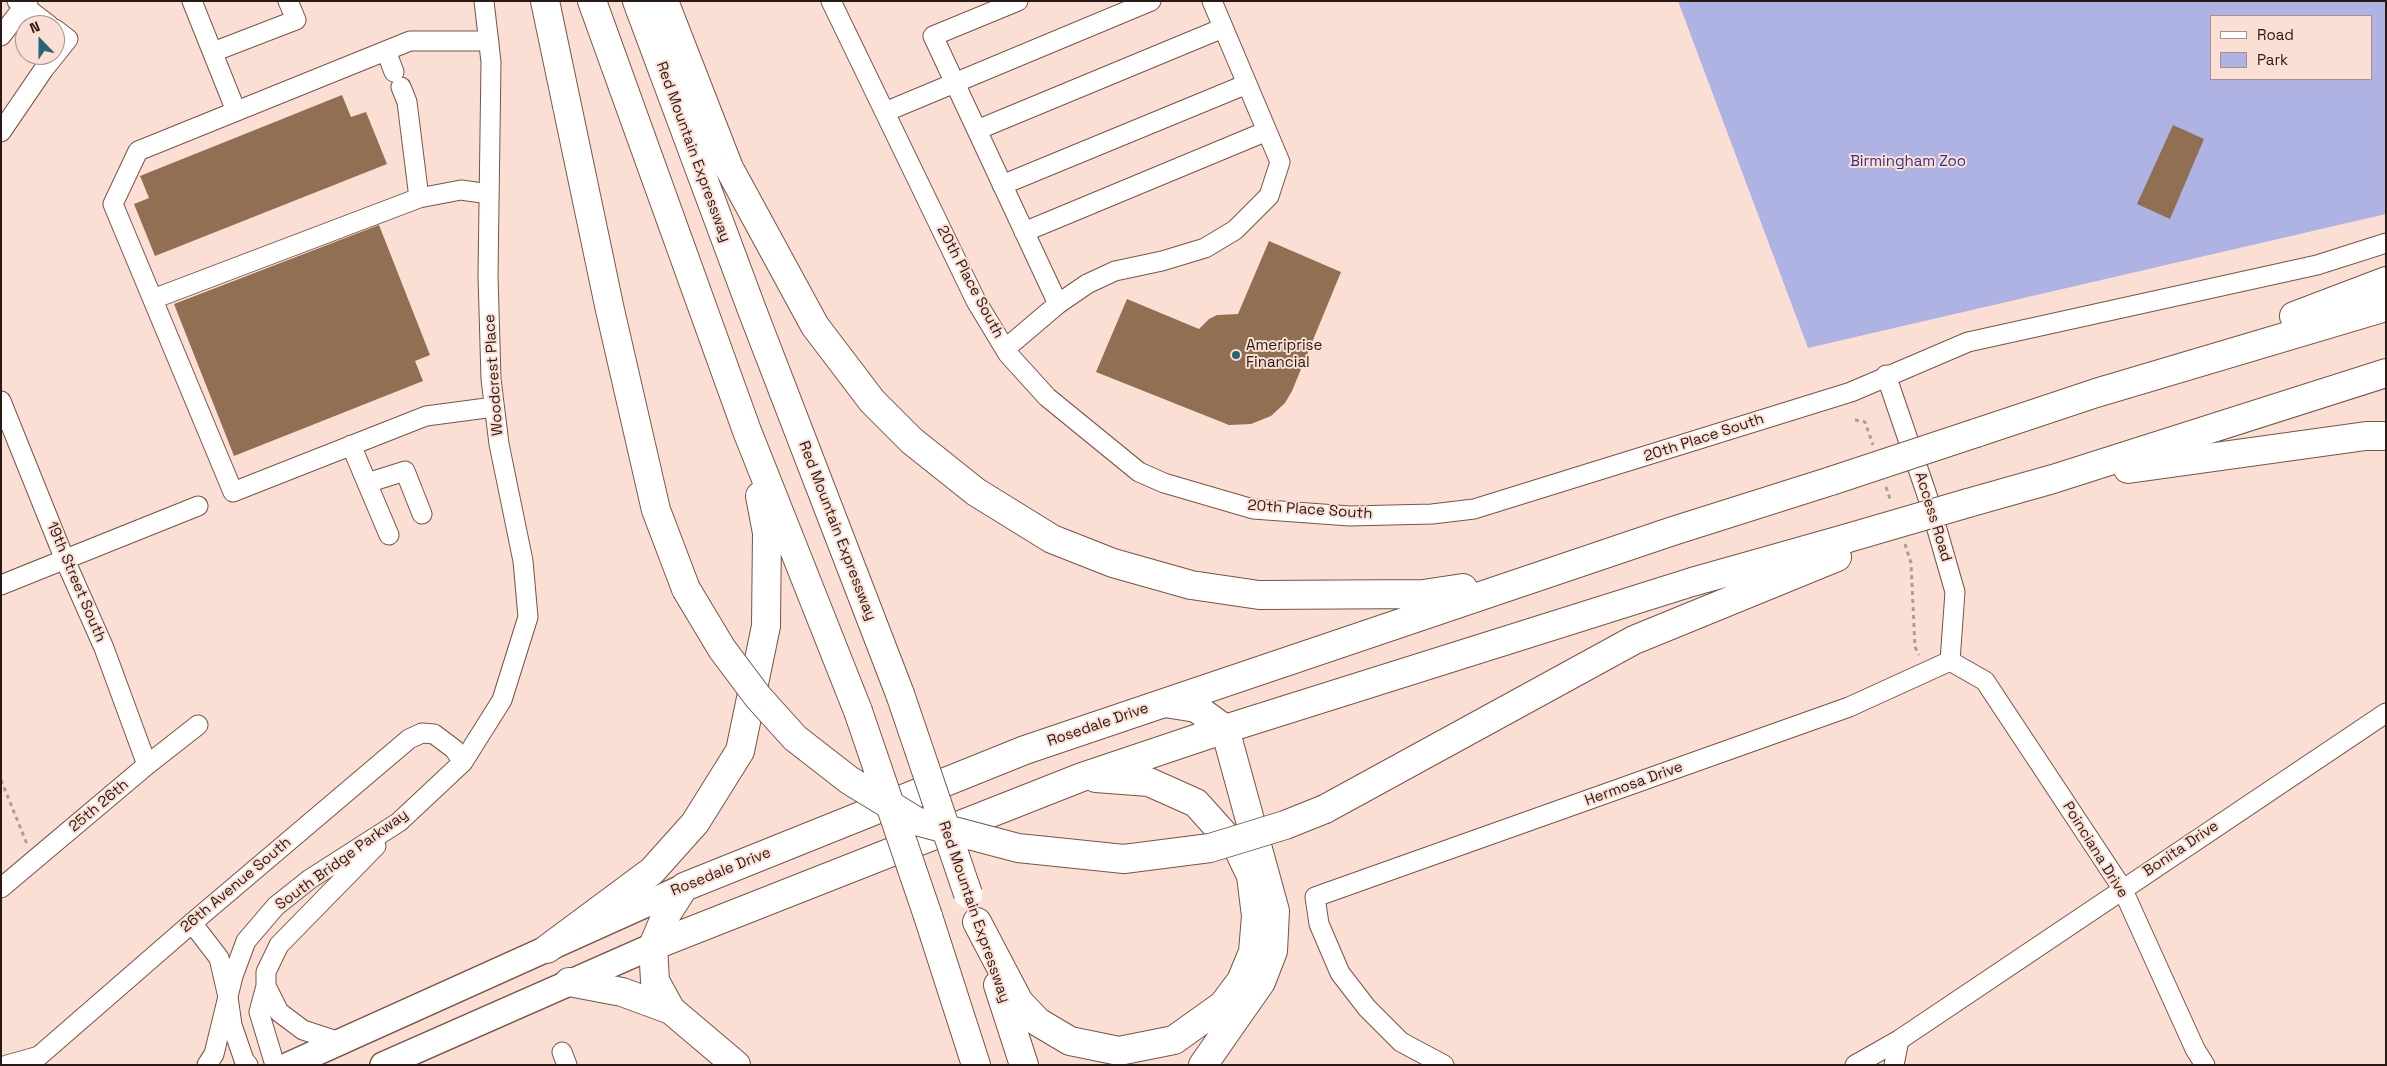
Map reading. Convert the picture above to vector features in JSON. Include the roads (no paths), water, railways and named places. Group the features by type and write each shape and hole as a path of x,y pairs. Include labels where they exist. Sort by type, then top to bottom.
{"highway":[{"path":"545,1 610,310 656,510 686,588 722,649 758,697 795,738 849,780 916,821 1018,848 1124,858 1210,848 1284,825 1325,809 1634,640 1851,544 1968,503 2053,479 2386,373"},
{"path":"592,1 747,430 858,711 928,916 976,1065"},
{"name":"Red Mountain Expressway","path":"637,1 756,319 900,694 1024,1065"},
{"path":"664,1 728,168 815,326 872,401 912,441 976,492 1052,539 1114,563 1191,585 1259,595 1423,594 1537,578 2096,393 2386,307"},
{"path":"2096,393 2386,281"},
{"path":"546,949 652,871 695,823 740,751 766,626 767,533 747,430"},
{"path":"2053,479 2366,436 2386,436"},
{"path":"653,946 1082,777 1225,729 1692,582 1851,544"},
{"name":"Rosedale Drive","path":"684,887 1025,750 1537,578"},
{"path":"1163,703 1196,708 1225,729 1275,911 1273,951 1261,982 1203,1065"},
{"path":"977,922 1019,1002 1038,1022 1070,1040 1119,1051 1174,1040 1223,1005 1241,981 1253,952 1256,916 1251,876 1238,851 1196,803 1149,782 1082,777"},
{"path":"671,1010 655,980 653,946 666,915 684,887"},
{"path":"569,982 622,992 671,1010 736,1065"}],"main road":[{"name":"Rosedale Drive","path":"289,1065 684,887"},
{"path":"383,1065 653,946"}],"street":[{"path":"192,1 236,111"},
{"path":"213,52 296,20 288,1"},
{"name":"Woodcrest Place","path":"463,762 502,700 528,617 523,561 509,500 491,379 488,276 491,62 484,1"},
{"name":"20th Place South","path":"831,1 976,301 1005,349 1047,397 1139,472 1164,483 1253,509 1350,516 1432,514 1474,509 1851,392 1968,342 2317,265 2386,243"},
{"path":"1018,1 933,36 1058,304"},
{"path":"885,112 1151,1"},
{"path":"1005,349 1058,304 1086,284 1115,271 1162,261 1204,248 1235,230 1269,196 1280,162 1212,1"},
{"path":"1,36 23,3 37,15"},
{"path":"976,130 1223,28"},
{"path":"489,41 410,41 138,151 113,204 233,492 426,416 494,407"},
{"path":"386,51 407,102 420,198"},
{"path":"1,132 47,65"},
{"path":"1002,185 1247,84"},
{"path":"1024,232 1267,131"},
{"path":"153,299 420,198 461,190 489,194"},
{"name":"Access Road","path":"1886,376 1928,498 1955,592 1950,662"},
{"name":"19th Street South","path":"1,401 65,560 104,648 147,764"},
{"path":"351,445 389,535"},
{"path":"367,483 405,471 422,514"},
{"path":"1,585 198,506"},
{"name":"Hermosa Drive","path":"1444,1065 1401,1042 1367,1008 1340,974 1319,924 1315,897 1850,707 1950,662"},
{"name":"Poinciana Drive","path":"1950,662 1985,681 2122,888 2195,1049 2205,1065"},
{"name":"Bonita Drive","path":"1899,1040 2122,888 2386,713"},
{"name":"25th 26th","path":"1,888 147,764 198,725"},
{"name":"26th Avenue South","path":"7,1065 39,1056 409,739 422,734 434,734 454,749 463,762"},
{"name":"South Bridge Parkway","path":"207,1065 214,1054 237,961 246,941 276,906 310,879 399,822 463,762"},
{"path":"275,1065 259,1012 266,986 266,972 279,945 399,822"},
{"path":"192,923 219,958 232,1025 244,1060 248,1065"},
{"path":"266,986 279,1012 303,1030 340,1042"},
{"path":"1855,1065 1899,1040"},
{"path":"1868,1065 1899,1040"},
{"path":"1894,1065 1899,1040"}],"place":[{"name":"Ameriprise Financial","path":"1236,355"}],"park label":[{"name":"Birmingham Zoo","path":"1908,162"}]}
